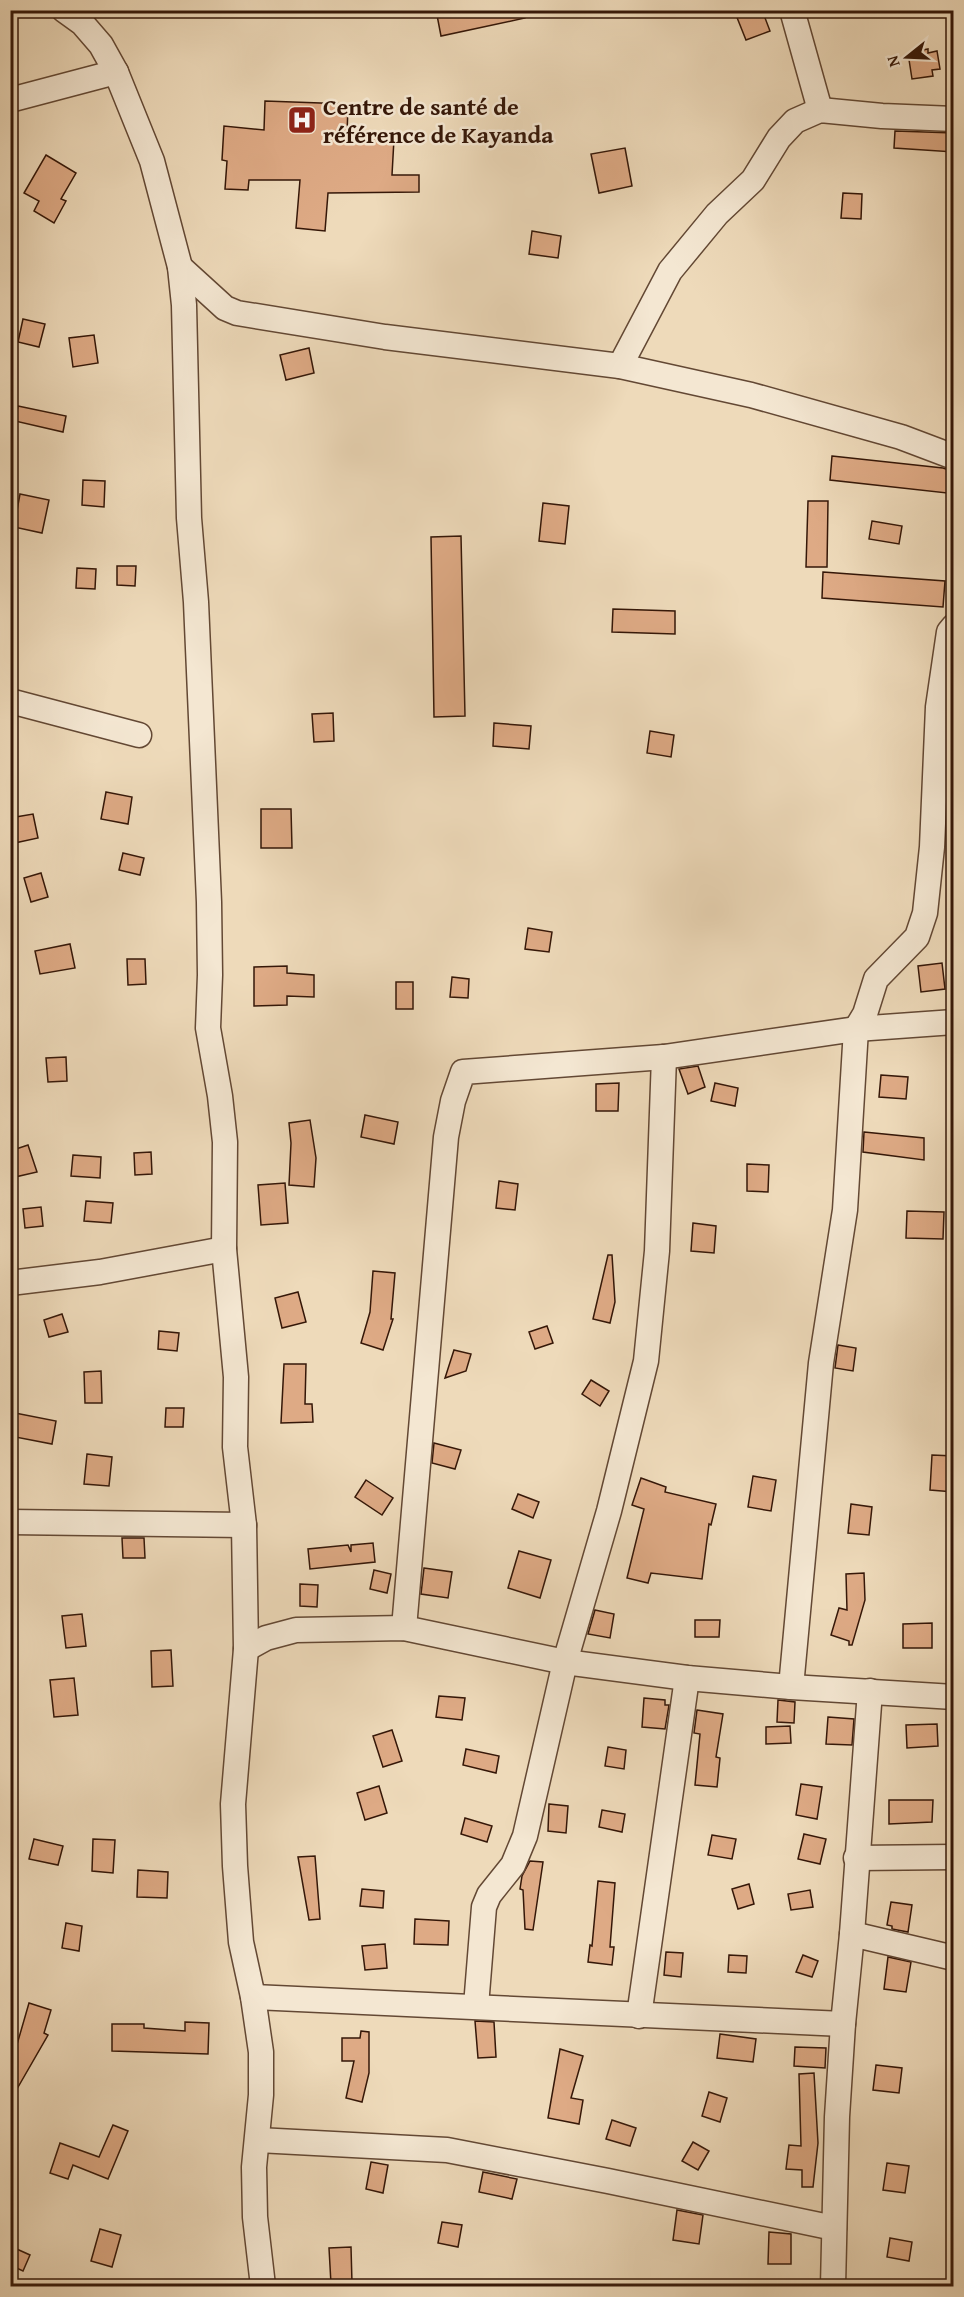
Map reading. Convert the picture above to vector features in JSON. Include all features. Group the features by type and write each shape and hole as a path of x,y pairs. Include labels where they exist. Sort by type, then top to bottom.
{"street":[{"path":"64,10 82,23 100,45 116,72 152,161 180,267 184,305 188,472 197,614 208,902 210,975 208,1028 220,1096 225,1142 225,1250 236,1377 234,1447 244,1525 246,1648 233,1804 241,1941 253,1997 262,2071 254,2167 255,2217 263,2286"},
{"path":"792,10 820,110"},
{"path":"10,100 116,72"},
{"path":"620,366 670,271 717,214 753,180 779,138 795,121 820,110 882,116 954,119"},
{"path":"180,267 225,308 237,313 385,337 620,366 751,395 901,437 954,457"},
{"path":"791,1687 821,1363 845,1210 856,1029 865,1014 876,979 917,937 925,913 932,847 938,706 952,630"},
{"path":"10,701 139,735"},
{"path":"404,1628 446,1137 453,1101 463,1072 664,1057 856,1029 954,1022"},
{"path":"476,2006 484,1907 489,1895 513,1865 525,1836 565,1662 609,1511 646,1361 657,1251 664,1057"},
{"path":"10,1283 100,1272 225,1250"},
{"path":"10,1522 244,1525"},
{"path":"246,1648 266,1638 296,1630 404,1628 565,1662 687,1678 954,1697"},
{"path":"639,2016 687,1678"},
{"path":"833,2286 843,2024 870,1690"},
{"path":"856,1858 954,1857"},
{"path":"852,1934 954,1958"},
{"path":"253,1997 843,2024"},
{"path":"258,2140 447,2150 834,2228"}],"building":[{"path":"436,10 525,10 525,18 441,36"},
{"path":"734,10 762,10 770,31 746,40"},
{"path":"928,49 928,53 937,51 940,69 932,70 933,76 912,79 908,53"},
{"path":"265,101 348,104 347,136 394,139 392,175 419,175 419,192 328,193 325,231 296,228 300,180 249,180 248,190 225,189 227,161 222,160 224,126 264,130"},
{"path":"895,131 954,133 954,152 894,148"},
{"path":"625,148 632,186 599,193 591,154"},
{"path":"46,155 76,173 61,199 66,201 54,223 34,211 39,201 24,193"},
{"path":"843,193 862,194 861,219 841,218"},
{"path":"532,231 561,236 558,258 529,254"},
{"path":"23,319 45,324 39,347 18,342"},
{"path":"94,335 98,363 73,367 69,338"},
{"path":"309,348 314,373 286,380 280,355"},
{"path":"18,406 66,416 63,432 15,421"},
{"path":"832,456 943,468 949,470 947,493 830,480"},
{"path":"83,480 105,481 104,507 82,505"},
{"path":"20,494 49,500 42,533 14,527"},
{"path":"808,501 828,501 827,567 806,567"},
{"path":"543,503 569,506 565,544 539,541"},
{"path":"872,521 902,526 899,544 869,539"},
{"path":"461,536 465,716 434,717 431,537"},
{"path":"117,566 136,566 135,586 117,585"},
{"path":"77,568 96,569 95,589 76,588"},
{"path":"823,572 945,581 943,607 822,598"},
{"path":"613,609 675,611 675,634 612,632"},
{"path":"333,713 334,741 314,742 312,714"},
{"path":"494,723 531,726 529,749 493,746"},
{"path":"650,731 674,735 671,757 647,753"},
{"path":"106,792 132,797 128,824 101,819"},
{"path":"261,809 291,809 292,848 261,848"},
{"path":"33,814 38,838 10,844 10,818"},
{"path":"123,853 144,858 140,875 119,870"},
{"path":"41,873 48,897 31,902 24,878"},
{"path":"528,928 552,932 549,952 525,949"},
{"path":"70,944 75,968 40,974 35,951"},
{"path":"127,959 145,959 146,984 128,985"},
{"path":"942,963 945,989 921,992 918,966"},
{"path":"287,966 287,973 314,975 314,997 287,996 287,1005 254,1006 254,967"},
{"path":"452,977 469,979 468,998 450,997"},
{"path":"396,982 413,982 413,1009 396,1009"},
{"path":"66,1057 67,1081 48,1082 46,1058"},
{"path":"698,1066 705,1087 688,1094 679,1069"},
{"path":"881,1075 908,1077 906,1099 879,1097"},
{"path":"619,1083 618,1111 596,1111 596,1084"},
{"path":"715,1083 738,1088 735,1106 711,1101"},
{"path":"365,1115 398,1122 394,1144 361,1137"},
{"path":"310,1120 316,1158 314,1187 289,1185 291,1143 289,1123"},
{"path":"864,1132 924,1138 924,1160 863,1152"},
{"path":"28,1145 37,1172 15,1177 10,1163 10,1151"},
{"path":"151,1152 152,1174 135,1175 134,1153"},
{"path":"73,1155 101,1157 100,1178 71,1176"},
{"path":"747,1164 769,1165 768,1192 747,1191"},
{"path":"499,1181 518,1184 515,1210 496,1208"},
{"path":"285,1183 288,1223 261,1225 258,1185"},
{"path":"86,1201 113,1203 111,1223 84,1221"},
{"path":"41,1207 43,1226 25,1228 23,1209"},
{"path":"907,1211 944,1212 943,1239 906,1238"},
{"path":"693,1223 716,1226 714,1253 691,1251"},
{"path":"608,1255 612,1255 615,1302 610,1323 593,1319"},
{"path":"373,1271 395,1273 391,1319 393,1319 383,1350 361,1343 370,1312"},
{"path":"298,1292 306,1322 282,1328 275,1298"},
{"path":"62,1314 68,1332 49,1337 44,1320"},
{"path":"547,1326 553,1343 535,1349 529,1332"},
{"path":"159,1331 179,1333 177,1351 158,1349"},
{"path":"838,1345 856,1348 853,1371 835,1368"},
{"path":"454,1350 471,1354 466,1371 445,1378"},
{"path":"284,1364 306,1364 305,1404 312,1404 313,1422 281,1423"},
{"path":"101,1371 102,1403 85,1403 84,1372"},
{"path":"591,1380 609,1391 600,1406 582,1394"},
{"path":"166,1408 184,1408 183,1427 165,1427"},
{"path":"10,1412 56,1421 52,1444 10,1436"},
{"path":"434,1443 461,1450 455,1469 432,1463"},
{"path":"87,1454 112,1457 109,1486 84,1484"},
{"path":"932,1455 954,1456 954,1492 930,1490"},
{"path":"753,1476 776,1480 771,1511 748,1507"},
{"path":"641,1478 666,1487 665,1492 716,1504 711,1525 709,1524 702,1579 651,1573 648,1583 627,1578 644,1509 632,1505"},
{"path":"366,1480 393,1498 382,1515 355,1497"},
{"path":"518,1494 539,1502 533,1518 512,1509"},
{"path":"851,1504 872,1507 869,1535 848,1533"},
{"path":"122,1538 144,1538 145,1558 123,1558"},
{"path":"373,1543 375,1562 310,1569 308,1549 348,1545 351,1552 351,1545"},
{"path":"519,1551 551,1560 540,1598 508,1588"},
{"path":"424,1568 452,1572 448,1598 421,1594"},
{"path":"374,1570 391,1574 387,1593 370,1589"},
{"path":"864,1573 865,1600 852,1645 849,1645 849,1641 831,1635 839,1608 847,1610 846,1574"},
{"path":"300,1584 318,1585 317,1607 300,1606"},
{"path":"595,1610 614,1614 610,1638 588,1634"},
{"path":"82,1614 86,1646 66,1648 62,1616"},
{"path":"695,1620 720,1620 719,1637 695,1637"},
{"path":"932,1623 932,1648 903,1648 903,1624"},
{"path":"171,1650 173,1686 152,1687 151,1651"},
{"path":"74,1678 78,1715 54,1717 50,1680"},
{"path":"439,1696 465,1698 462,1720 436,1717"},
{"path":"644,1698 665,1700 665,1705 669,1705 665,1729 642,1727"},
{"path":"778,1700 795,1702 794,1723 777,1722"},
{"path":"697,1710 723,1714 716,1757 720,1758 717,1787 695,1785 700,1734 694,1733"},
{"path":"828,1717 854,1719 852,1745 826,1744"},
{"path":"937,1724 938,1746 907,1748 906,1725"},
{"path":"790,1726 791,1743 766,1744 766,1727"},
{"path":"392,1730 402,1761 383,1767 373,1736"},
{"path":"608,1747 626,1750 624,1769 605,1766"},
{"path":"466,1749 499,1756 496,1773 463,1765"},
{"path":"801,1784 822,1787 817,1819 796,1815"},
{"path":"379,1786 387,1813 365,1820 357,1793"},
{"path":"889,1800 933,1800 932,1822 889,1824"},
{"path":"549,1804 568,1806 566,1833 548,1831"},
{"path":"602,1810 625,1814 622,1832 599,1827"},
{"path":"465,1818 492,1826 487,1842 461,1834"},
{"path":"804,1834 826,1839 820,1864 798,1859"},
{"path":"712,1835 736,1839 732,1859 708,1855"},
{"path":"34,1839 63,1846 58,1865 29,1859"},
{"path":"93,1839 115,1840 113,1873 92,1871"},
{"path":"315,1856 320,1919 309,1920 298,1857"},
{"path":"530,1861 543,1862 533,1930 525,1929 523,1890 520,1889 522,1876"},
{"path":"138,1870 168,1872 167,1898 137,1897"},
{"path":"598,1881 615,1883 610,1947 614,1947 612,1965 588,1962 590,1945 592,1946"},
{"path":"749,1884 754,1904 738,1909 732,1889"},
{"path":"362,1889 384,1891 383,1908 360,1906"},
{"path":"810,1890 813,1907 791,1910 788,1894"},
{"path":"891,1902 912,1905 908,1932 892,1929 892,1926 887,1925"},
{"path":"415,1919 449,1921 448,1945 414,1944"},
{"path":"66,1923 82,1926 79,1951 62,1948"},
{"path":"385,1944 387,1968 365,1970 362,1946"},
{"path":"666,1952 683,1953 681,1977 664,1975"},
{"path":"729,1955 747,1956 746,1973 728,1972"},
{"path":"803,1955 818,1961 812,1977 796,1972"},
{"path":"888,1957 911,1962 906,1992 884,1989"},
{"path":"29,2003 51,2010 44,2033 48,2035 10,2101 10,2057 16,2048"},
{"path":"475,2021 494,2022 496,2057 478,2058"},
{"path":"185,2022 209,2023 208,2054 112,2051 112,2024 144,2024 144,2028 185,2031"},
{"path":"361,2031 369,2032 369,2073 362,2102 346,2098 354,2061 342,2061 342,2038 360,2038"},
{"path":"720,2034 756,2039 753,2062 717,2058"},
{"path":"795,2047 826,2048 825,2068 794,2066"},
{"path":"560,2049 583,2056 571,2098 583,2100 579,2124 548,2118"},
{"path":"876,2065 902,2068 899,2093 873,2090"},
{"path":"814,2073 818,2143 813,2187 802,2187 802,2170 786,2169 789,2145 801,2146 799,2074"},
{"path":"709,2092 727,2098 720,2122 702,2116"},
{"path":"612,2120 636,2128 630,2146 606,2139"},
{"path":"113,2125 128,2131 108,2179 73,2165 68,2179 50,2173 60,2143 99,2157"},
{"path":"693,2142 709,2151 698,2170 682,2161"},
{"path":"371,2162 388,2165 383,2193 366,2189"},
{"path":"887,2163 909,2166 905,2193 883,2190"},
{"path":"483,2172 517,2179 512,2199 479,2192"},
{"path":"677,2210 703,2215 699,2244 673,2240"},
{"path":"442,2222 462,2225 458,2247 438,2243"},
{"path":"100,2229 121,2235 112,2267 91,2261"},
{"path":"769,2232 791,2234 791,2264 768,2264"},
{"path":"890,2238 912,2242 909,2261 887,2257"},
{"path":"10,2246 30,2255 23,2271 10,2265"},
{"path":"351,2247 352,2283 331,2284 329,2248"}],"place":[{"name":"Centre de santé de référence de Kayanda","path":"302,120"}]}
